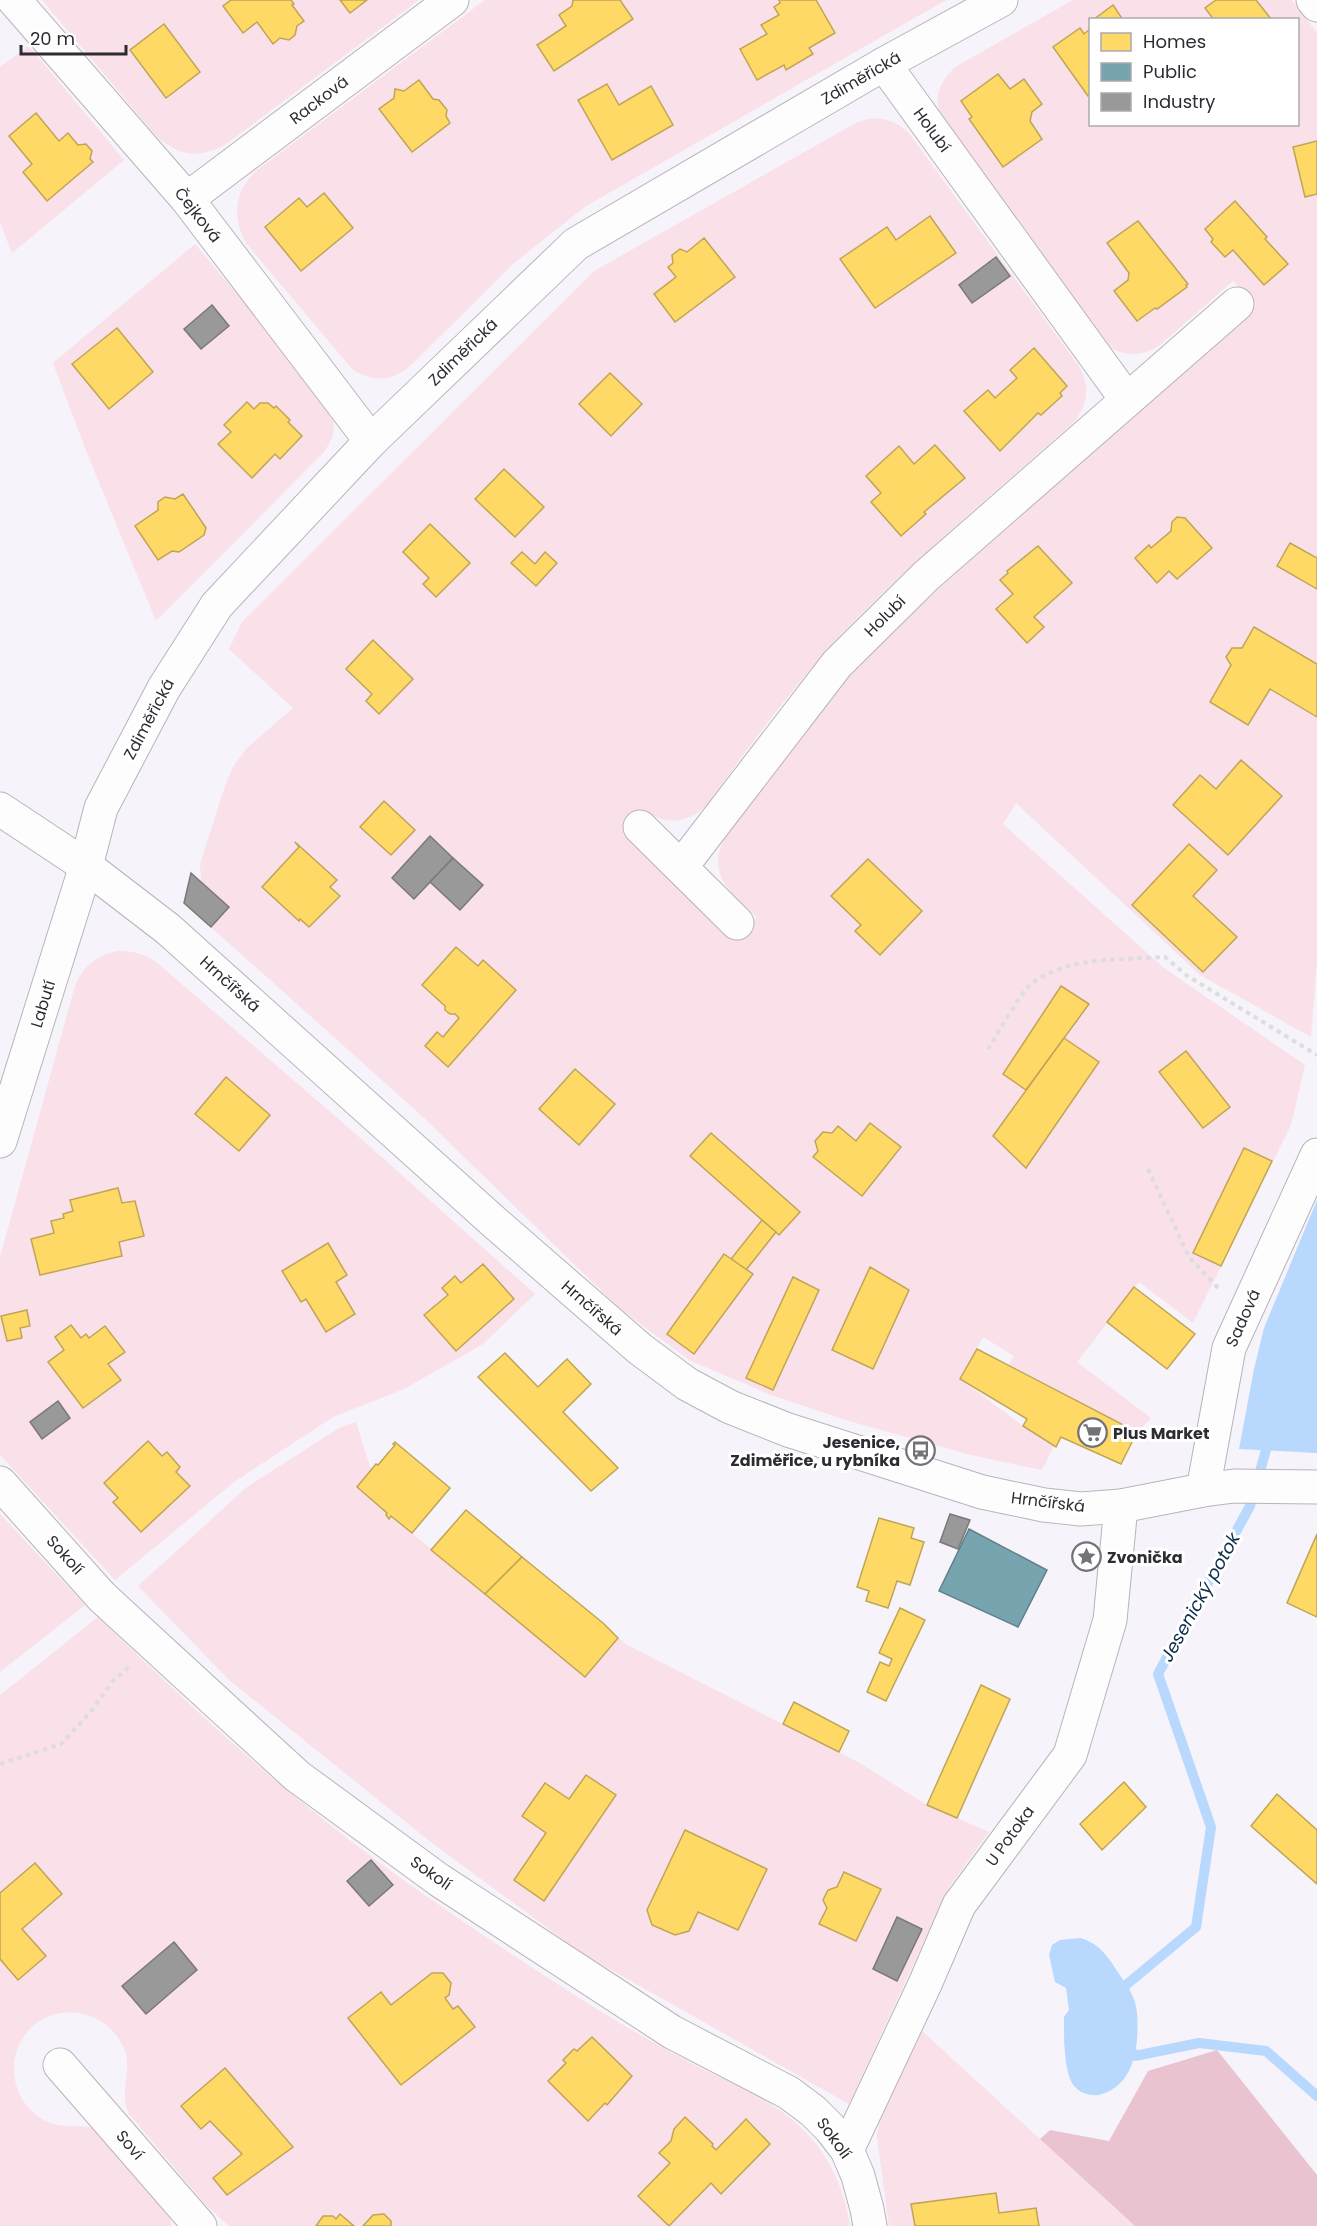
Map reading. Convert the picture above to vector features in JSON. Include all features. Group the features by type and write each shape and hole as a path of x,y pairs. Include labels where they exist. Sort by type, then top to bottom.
{"street":[{"name":"Čejková","path":"14,0 187,199 371,441"},
{"name":"Racková","path":"187,199 452,0"},
{"name":"Zdiměřická","path":"86,866 101,808 164,688 217,605 371,441 576,244 884,64 1001,0"},
{"path":"1313,0 1317,5"},
{"name":"Holubí","path":"884,64 1127,400"},
{"name":"Holubí","path":"681,867 837,664 926,576 1237,304"},
{"name":"Hrnčířská","path":"0,809 86,866 168,929 494,1222 640,1349 687,1384 730,1407 788,1430 982,1492 1063,1507 1082,1509 1121,1506 1218,1488 1315,1487"},
{"path":"640,827 737,923"},
{"name":"Labutí","path":"0,1141 86,866"},
{"name":"Sadová","path":"1218,1488 1229,1348 1317,1155"},
{"name":"Sokolí","path":"0,1483 102,1597 306,1783 440,1880 672,2032 789,2093 813,2111 847,2150 858,2176 870,2226"},
{"name":"U Potoka","path":"847,2150 960,1905 1070,1755 1110,1620 1121,1506"},
{"name":"Soví","path":"60,2064 200,2226"}],"path":[{"path":"988,1049 1030,985 1060,968 1108,961 1165,957 1186,975 1317,1055"},
{"path":"1148,1169 1189,1257 1244,1316"},
{"path":"0,1764 61,1744 88,1715 114,1680 154,1645"}],"shaded area":[{"path":"42,0 419,0 225,145 197,154 173,148 156,136"},
{"path":"485,0 946,0 586,206 514,263 409,367 388,378 367,376 352,369 246,243 237,214 239,196 256,171"},
{"path":"1073,0 1292,0 1317,33 1317,962 1311,1037 1200,975 1016,803 1003,824 1164,968 1305,1065 1291,1125 1193,1323 1139,1282 1077,1362 1151,1418 1137,1432 1009,1365 1014,1356 983,1337 960,1379 1054,1446 1042,1470 971,1455 849,1421 771,1395 689,1360 619,1308 421,1115 184,903 201,881 200,864 233,767 246,749 293,708 229,649 242,622 594,271 854,124 876,118 896,123 908,132 1078,365 1085,379 1085,401 1074,422 920,558 861,614 783,702 707,805 685,819 677,820 661,819 646,810 623,834 733,941 757,917 725,885 719,868 719,851 732,826 816,715 856,669 917,609 1256,306 1233,281 1153,349 1133,354 1120,352 1106,345 939,112 940,88 955,67","holes":["1186,1051 1230,1107 1203,1128 1159,1072"]},
{"path":"29,46 124,160 12,253 0,222 0,67"},
{"path":"195,244 325,399 334,426 331,439 323,453 156,621 53,363"},
{"path":"118,951 138,954 156,962 349,1128 535,1294 483,1344 404,1389 333,1417 234,1482 115,1580 0,1455 0,1257 75,986 87,967 104,955"},
{"path":"356,1422 371,1470 357,1488 387,1513 389,1518 391,1516 585,1675 618,1637 625,1644 858,1762 927,1805 989,1832 949,1887 849,2104 583,1954 432,1843 229,1680 138,1586 247,1487 339,1428"},
{"path":"0,1514 85,1605 0,1672"},
{"path":"98,1617 261,1768 403,1880 605,2014 675,2054 760,2098 785,2114 807,2134 825,2157 838,2183 850,2226 229,2226 205,2204 129,2114 125,2095 126,2057 123,2046 116,2035 97,2019 73,2012 48,2016 28,2031 20,2042 14,2066 18,2090 32,2111 42,2119 55,2124 96,2129 169,2210 171,2226 0,2226 0,1695"},
{"path":"922,2031 1135,2226 889,2226 877,2137 883,2100"},
{"path":"1217,2050 1317,2175 1317,2226 1135,2226 1040,2139 1050,2130 1109,2141 1148,2071"}],"water":[{"path":"1317,1200 1317,1453 1239,1449 1264,1328"},
{"path":"1081,1938 1098,1947 1110,1960 1130,1991 1137,2013 1136,2049 1129,2072 1113,2089 1099,2095 1088,2094 1076,2088 1069,2074 1066,2065 1064,2034 1064,2017 1069,2010 1066,1988 1055,1982 1049,1955 1052,1945 1060,1940"}],"building: Homes":[{"path":"231,0 291,0 304,21 297,26 295,35 289,40 280,38 273,44 257,22 243,33 223,6"},
{"path":"340,0 367,0 350,13"},
{"path":"573,0 620,0 633,19 554,71 537,45 566,26 559,15 572,6"},
{"path":"779,0 816,0 835,33 809,48 813,54 786,70 784,65 757,80 740,49 767,34 761,25 779,15 774,7 780,3"},
{"path":"1216,0 1256,0 1270,18 1212,18 1205,8"},
{"path":"1113,5 1122,18 1096,18"},
{"path":"164,24 200,72 166,98 130,50"},
{"path":"1080,28 1084,34 1089,30 1088,96 1053,47"},
{"path":"998,74 1010,89 1024,79 1042,104 1032,112 1030,121 1042,139 1003,167 969,119 972,117 961,101"},
{"path":"419,80 433,99 439,100 447,110 446,116 450,123 412,152 379,109 394,98 395,89 404,91"},
{"path":"607,84 619,105 651,86 673,125 612,160 578,100"},
{"path":"36,113 59,141 68,133 78,145 86,144 92,151 90,159 93,162 47,201 23,172 32,164 9,136"},
{"path":"1317,141 1317,194 1305,197 1293,147"},
{"path":"324,193 353,228 301,271 265,227 299,198 307,207"},
{"path":"1235,201 1288,264 1264,285 1233,250 1225,257 1211,242 1213,239 1205,229"},
{"path":"930,216 956,253 875,308 840,259 887,227 896,240"},
{"path":"1138,221 1188,284 1157,309 1155,308 1137,321 1114,291 1128,280 1129,273 1107,243"},
{"path":"704,238 735,277 675,322 654,294 676,277 668,267 673,263 672,255 680,249 687,252"},
{"path":"117,328 153,372 109,409 72,364"},
{"path":"1034,348 1067,386 1060,393 1062,396 1041,415 1038,413 1000,451 964,411 988,390 995,398 1017,378 1010,370"},
{"path":"610,373 642,404 611,436 579,404"},
{"path":"247,402 254,409 260,403 268,403 274,408 276,406 302,436 280,459 275,454 252,478 218,444 231,432 224,425"},
{"path":"935,445 965,478 924,512 926,514 901,536 871,502 881,493 866,476 899,446 914,464"},
{"path":"504,469 544,507 515,537 475,499"},
{"path":"183,494 206,528 204,535 179,552 172,551 158,560 135,526 158,510 158,502 165,497 175,499"},
{"path":"1177,517 1185,518 1212,548 1177,579 1169,571 1157,583 1135,558 1149,545 1151,548 1171,531 1172,522"},
{"path":"430,524 470,563 436,597 423,584 429,578 403,552"},
{"path":"1290,543 1317,558 1317,589 1277,566"},
{"path":"1038,546 1072,583 1034,617 1044,627 1027,643 996,609 1013,594 1000,580 1008,573 1007,571"},
{"path":"522,552 535,564 545,552 557,563 536,586 511,563"},
{"path":"1254,627 1317,664 1317,717 1270,689 1248,725 1210,702 1231,665 1226,657 1232,648 1242,648"},
{"path":"373,640 413,679 379,714 366,701 372,694 346,669"},
{"path":"1241,760 1282,796 1228,855 1173,805 1200,775 1216,789"},
{"path":"384,801 415,830 391,855 360,827"},
{"path":"295,842 337,880 330,887 340,896 309,927 300,919 299,921 262,887 299,847"},
{"path":"1189,844 1217,870 1193,896 1237,937 1203,972 1132,905"},
{"path":"868,859 922,911 880,955 855,931 861,925 831,896"},
{"path":"456,947 478,966 483,960 516,990 448,1067 425,1046 437,1032 443,1037 459,1018 445,1010 445,1006 422,985"},
{"path":"1061,986 1089,1004 1026,1090 1003,1074"},
{"path":"1064,1038 1099,1062 1026,1168 993,1136"},
{"path":"1186,1051 1230,1107 1203,1128 1159,1072"},
{"path":"575,1069 615,1104 579,1145 539,1109"},
{"path":"226,1077 270,1115 239,1151 195,1114"},
{"path":"870,1123 901,1147 862,1196 813,1157 818,1151 815,1141 823,1132 832,1133 838,1126 856,1141"},
{"path":"711,1133 800,1212 779,1235 690,1156"},
{"path":"1244,1148 1272,1161 1221,1266 1193,1253"},
{"path":"118,1188 122,1203 135,1201 144,1236 119,1242 122,1256 40,1275 31,1239 54,1233 51,1221 64,1218 63,1214 73,1211 70,1200"},
{"path":"762,1220 776,1232 746,1270 731,1259"},
{"path":"328,1243 347,1275 336,1282 355,1314 326,1332 306,1299 301,1302 282,1271"},
{"path":"724,1254 753,1274 694,1354 667,1334"},
{"path":"483,1264 514,1299 456,1351 424,1315 448,1295 442,1288 455,1276 461,1283"},
{"path":"870,1267 909,1290 873,1369 832,1350"},
{"path":"793,1277 819,1290 773,1390 746,1378"},
{"path":"1134,1287 1195,1334 1167,1369 1107,1322"},
{"path":"27,1310 30,1326 20,1328 22,1338 7,1341 1,1316"},
{"path":"71,1325 81,1338 86,1334 89,1338 105,1326 125,1352 108,1364 121,1380 83,1408 48,1362 64,1350 55,1337"},
{"path":"977,1349 1137,1432 1121,1464 1061,1437 1056,1447 1023,1426 1027,1419 960,1379"},
{"path":"505,1353 538,1387 567,1359 591,1384 563,1412 618,1468 591,1491 478,1377"},
{"path":"148,1441 162,1456 167,1452 180,1467 176,1472 190,1486 141,1532 113,1502 118,1498 104,1483"},
{"path":"395,1442 450,1488 412,1533 391,1516 389,1519 387,1513 357,1487 395,1445 393,1444"},
{"path":"466,1510 522,1557 485,1594 431,1550"},
{"path":"879,1518 914,1528 911,1538 924,1542 910,1585 897,1581 888,1608 866,1601 869,1591 857,1587"},
{"path":"1317,1534 1317,1617 1287,1603"},
{"path":"522,1557 618,1638 585,1677 485,1594"},
{"path":"900,1608 925,1620 886,1701 867,1692 880,1662 889,1666 892,1659 879,1653"},
{"path":"981,1685 1010,1699 957,1818 927,1805"},
{"path":"794,1702 849,1731 839,1752 783,1724"},
{"path":"586,1775 616,1795 544,1901 514,1880 546,1833 522,1816 545,1783 569,1799"},
{"path":"1124,1782 1146,1807 1102,1850 1080,1824"},
{"path":"1277,1794 1317,1830 1317,1884 1251,1826"},
{"path":"685,1830 767,1869 738,1930 698,1912 689,1931 675,1935 652,1925 647,1910"},
{"path":"35,1863 62,1894 22,1929 46,1956 18,1980 0,1959 0,1893"},
{"path":"844,1872 881,1889 856,1941 819,1924 827,1908 823,1900 828,1890 837,1887"},
{"path":"432,1973 443,1973 451,1983 449,1995 445,1998 453,2009 458,2006 475,2027 401,2085 348,2018 381,1992 391,2005"},
{"path":"592,2037 632,2076 607,2105 605,2103 588,2121 548,2081 566,2063 563,2060 574,2049 577,2051"},
{"path":"225,2068 293,2147 227,2195 213,2178 242,2154 210,2121 201,2129 181,2106"},
{"path":"685,2117 713,2144 716,2150 746,2119 770,2144 721,2194 711,2183 669,2226 638,2196 670,2163 659,2153 671,2141 674,2129"},
{"path":"996,2193 999,2213 1036,2208 1039,2226 915,2226 911,2204"},
{"path":"340,2214 354,2226 316,2226 323,2216 333,2216 336,2219"},
{"path":"384,2214 391,2221 391,2226 363,2226 373,2215"}],"building: Public":[{"path":"969,1529 1047,1570 1018,1627 939,1591"}],"building: Industry":[{"path":"996,257 1010,276 972,303 959,285"},
{"path":"212,305 229,326 201,349 184,329"},
{"path":"430,836 453,858 414,899 392,878"},
{"path":"453,858 483,885 460,910 430,882"},
{"path":"191,873 229,907 211,927 184,903"},
{"path":"58,1401 70,1418 42,1439 30,1422"},
{"path":"950,1514 970,1520 958,1549 940,1542"},
{"path":"371,1860 393,1885 369,1906 347,1881"},
{"path":"897,1917 922,1929 897,1981 873,1969"},
{"path":"174,1942 197,1970 146,2014 122,1986"}],"waterway":[{"name":"Jesenický potok","path":"1120,1998 1126,1985 1196,1927 1211,1827 1158,1674 1250,1506 1270,1436"},
{"name":"Jesenický potok","path":"1128,2046 1135,2056 1199,2043 1266,2051 1317,2096"}],"place":[{"name":"Plus Market","path":"1092,1433"},
{"name":"Jesenice, Zdiměřice, u rybníka","path":"921,1451"},
{"name":"Zvonička","path":"1086,1557"}]}
